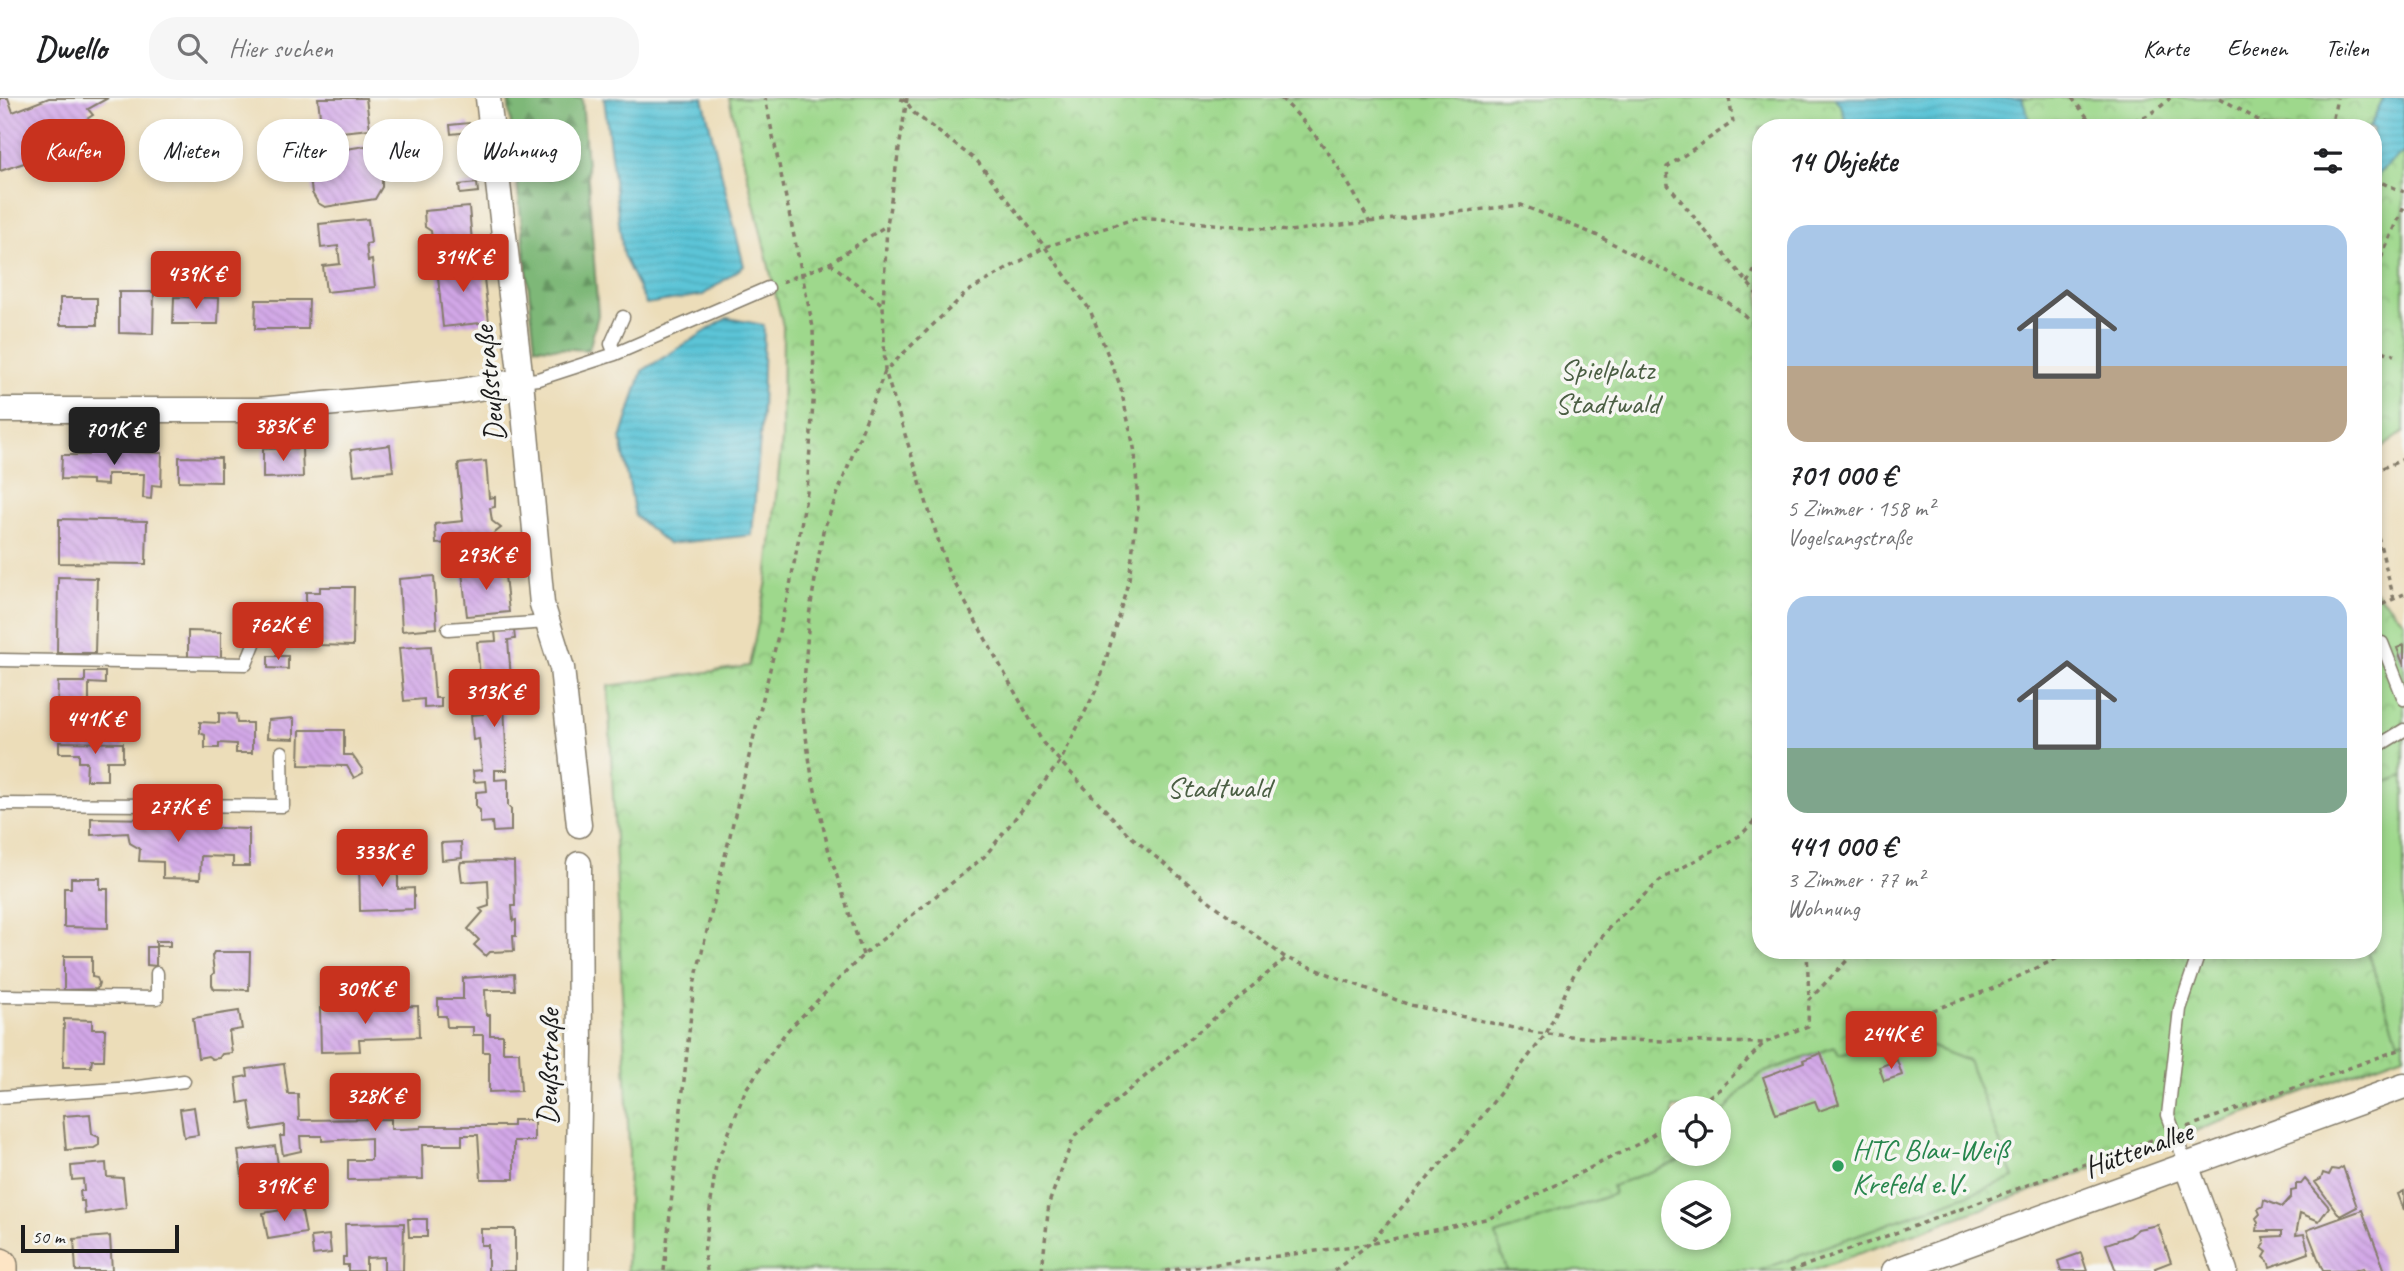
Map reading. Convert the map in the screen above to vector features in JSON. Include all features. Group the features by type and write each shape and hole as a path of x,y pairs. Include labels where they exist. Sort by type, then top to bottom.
{"street":[{"name":"Deußstraße","path":"488,98 521,381 542,604 562,668 579,825"},
{"path":"0,410 259,410 455,392 521,381"},
{"name":"Deußstraße","path":"576,1271 580,1053 579,864"},
{"name":"Hüttenallee","path":"1894,1271 1919,1267 2186,1165 2404,1086"},
{"path":"2186,1165 2225,1271"}],"lane":[{"path":"521,381 538,379 615,354 768,288"},
{"path":"615,354 611,344 623,317"},
{"path":"448,629 548,622"},
{"path":"2382,643 2404,699"},
{"path":"0,660 246,664 254,644"},
{"path":"2382,743 2404,730"},
{"path":"0,804 283,806 282,752"},
{"path":"2186,1165 2168,1115 2180,1009 2197,959"},
{"path":"0,996 157,998 157,972"},
{"path":"0,1097 132,1088 184,1081"}],"path":[{"path":"664,1271 694,985 790,586 807,492 814,388 813,327 765,98"},
{"path":"898,98 907,99"},
{"path":"1281,98 1314,132 1345,174 1370,223"},
{"path":"1728,98 1732,122 1667,167 1668,185 1752,288"},
{"path":"2072,98 2087,119"},
{"path":"2140,119 2160,108 2170,98"},
{"path":"2220,98 2256,119"},
{"path":"2333,119 2337,98"},
{"path":"907,99 887,225 883,305 885,371 948,571 1043,743 1128,834 1213,904 1286,958 1410,1005 1546,1034 1615,1040 1765,1043 1808,1026 1807,959"},
{"path":"707,1271 704,1253 716,1165 746,1089 786,1032 863,955 985,856 1060,762 1098,684 1129,579 1138,508 1135,452 1120,385 1090,310 1045,247 978,162 914,113 907,99"},
{"path":"2382,183 2404,192"},
{"path":"863,955 829,852 812,777 802,710 808,616 823,531 885,371 967,292 1045,247 1140,218 1288,231 1521,205 1594,234 1729,303 1752,322"},
{"path":"2382,256 2404,206"},
{"path":"768,288 830,264 887,225"},
{"path":"830,264 883,305"},
{"path":"1748,283 1752,275"},
{"path":"2382,351 2394,355"},
{"path":"2382,468 2404,459"},
{"path":"2382,552 2394,599"},
{"path":"2382,605 2404,594"},
{"path":"1334,1271 1368,1244 1472,1129 1546,1034 1575,972 1612,924 1662,879 1741,835 1752,823"},
{"path":"1042,1271 1049,1203 1074,1136 1286,958"},
{"path":"1809,1000 1848,959"},
{"path":"1895,1024 1994,988 2056,959"},
{"path":"1710,1096 1765,1043"},
{"path":"1790,1271 2404,1048"},
{"path":"1164,1271 1368,1244 1490,1218 1642,1142 1661,1129"}],"green space":[{"path":"508,98 582,98 598,315 589,350 535,347 517,182 581,182 581,119 510,119"},
{"name":"Stadtwald","path":"729,98 1835,98 1845,119 1752,119 1752,959 2370,959 2398,1038 2404,1039 2404,1055 1811,1271 627,1271 629,1148 608,686 749,666 767,581 782,440 783,326"},
{"path":"2022,98 2384,98 2374,119 2029,119"},
{"path":"2404,152 2404,432 2382,448 2382,170"},
{"path":"2382,598 2404,621 2404,645 2396,648 2404,664 2404,776 2382,784"},
{"path":"2404,776 2404,1039 2398,1041 2370,959 2382,959 2382,784"},
{"name":"HTC Blau-Weiß Krefeld e.V.","path":"1927,1045 1968,1061 2014,1178 1758,1271 1507,1271 1496,1235 1614,1194 1612,1186 1665,1166 1731,1166 1731,1104 1741,1091 1762,1073 1835,1047 1839,1055 1862,1049"}],"water":[{"path":"604,98 703,98 744,266 703,295 646,304 623,255"},
{"path":"1835,98 2022,98 2029,119 1845,119"},
{"path":"2384,98 2404,98 2404,152 2382,170 2382,119 2374,119"},
{"path":"727,318 764,325 762,413 752,535 668,544 635,516 621,439 642,371"}],"building":[{"path":"0,98 8,98 13,112 49,98 108,98 88,109 93,115 87,119 21,119 21,164 0,171"},
{"path":"318,98 366,98 369,119 363,119 363,130 349,131 349,119 320,119"},
{"path":"457,124 457,133 451,134 450,125"},
{"path":"363,146 363,182 382,182 382,187 375,199 325,207 318,203 312,193 310,182 349,182 349,149"},
{"path":"477,183 478,192 460,194 459,185"},
{"path":"469,207 472,242 433,247 431,231 425,227 424,211"},
{"path":"368,219 371,243 366,244 368,261 372,260 375,287 326,292 323,266 340,264 338,246 321,248 319,224"},
{"path":"482,261 489,322 443,327 437,267"},
{"path":"119,292 154,292 153,334 119,333"},
{"path":"174,297 219,298 218,324 173,324"},
{"path":"60,298 97,298 97,325 60,325"},
{"path":"256,300 309,300 308,329 255,329"},
{"path":"390,445 393,471 354,475 351,450"},
{"path":"302,448 303,477 263,478 263,449"},
{"path":"88,451 162,453 161,486 152,485 151,499 143,498 144,474 107,474 107,485 92,484 92,480 61,479 62,455 88,455"},
{"path":"179,457 221,458 221,482 179,481"},
{"path":"486,461 489,498 495,497 495,507 490,508 492,521 501,528 492,535 494,550 466,552 465,542 436,544 435,524 463,521 458,464"},
{"path":"59,519 147,521 146,564 59,563"},
{"path":"504,567 509,612 467,616 462,572"},
{"path":"434,576 437,628 402,631 399,579"},
{"path":"58,577 97,578 95,653 57,653"},
{"path":"320,587 354,587 353,646 319,645 320,608 306,608 306,592 320,592"},
{"path":"514,630 515,639 508,640 512,692 520,692 520,701 504,703 507,770 495,770 495,780 508,779 511,831 493,832 492,822 480,823 480,810 476,807 476,792 487,791 486,781 474,782 473,771 482,770 479,739 473,740 471,715 483,714 477,642 496,641 495,631"},
{"path":"188,631 221,632 221,658 188,658"},
{"path":"2404,645 2404,666 2397,648"},
{"path":"431,646 435,698 441,698 441,707 424,708 424,699 404,701 399,648"},
{"path":"268,656 288,656 288,669 268,668"},
{"path":"85,672 105,672 105,684 89,683 89,717 70,717 71,712 57,712 58,682 85,682"},
{"path":"219,713 236,714 237,723 252,723 252,753 236,753 236,744 219,743 219,748 205,748 205,735 200,733 200,722 219,723"},
{"path":"294,718 294,739 267,738 268,720"},
{"path":"300,730 344,730 344,755 352,755 363,773 354,778 347,766 299,765"},
{"path":"59,742 123,743 123,761 107,761 107,780 86,780 87,762 79,762 79,753 59,753"},
{"path":"91,818 154,819 154,823 164,823 164,826 249,829 249,866 233,866 233,857 201,856 200,879 163,878 163,862 139,861 140,849 130,843 128,833 91,835"},
{"path":"461,842 462,858 442,860 441,843"},
{"path":"359,858 379,858 379,871 398,871 398,889 414,888 414,909 360,911"},
{"path":"461,862 514,862 515,906 512,906 513,921 516,920 516,936 513,936 514,951 490,952 486,956 474,945 479,940 468,929 483,912 480,909 489,906 488,880 462,882 460,866"},
{"path":"71,878 100,878 100,889 108,889 108,928 64,927 64,888 71,888"},
{"path":"156,941 170,941 170,946 156,946"},
{"path":"147,947 156,947 156,966 147,965"},
{"path":"214,952 250,952 249,990 214,989"},
{"path":"64,956 92,956 92,977 97,978 97,989 64,990"},
{"path":"514,974 515,990 485,990 486,1015 490,1015 490,1035 503,1035 503,1052 519,1052 521,1091 489,1092 489,1052 483,1052 483,1035 473,1035 473,1027 447,1027 446,1016 438,1016 438,999 463,999 463,978"},
{"path":"418,1006 419,1037 359,1039 360,1051 321,1052 320,1008"},
{"path":"239,1011 242,1029 229,1031 232,1053 222,1054 219,1058 198,1058 193,1018"},
{"path":"64,1019 92,1020 92,1029 105,1029 104,1060 92,1060 91,1067 63,1067"},
{"path":"1821,1053 1839,1104 1819,1111 1815,1101 1776,1114 1763,1077"},
{"path":"1897,1060 1902,1075 1884,1081 1879,1067"},
{"path":"284,1064 288,1094 298,1094 299,1120 391,1119 391,1129 402,1129 421,1126 513,1126 513,1120 534,1120 534,1141 514,1141 514,1179 481,1179 478,1135 462,1135 462,1145 422,1145 423,1179 348,1180 348,1160 371,1160 371,1138 322,1141 322,1136 300,1136 301,1151 283,1155 280,1136 284,1136 284,1125 253,1130 249,1101 239,1103 236,1078 248,1076 247,1069"},
{"path":"194,1107 198,1135 184,1137 180,1109"},
{"path":"90,1114 92,1134 99,1137 99,1145 94,1148 66,1150 63,1116"},
{"path":"275,1146 281,1182 244,1188 238,1151"},
{"path":"106,1163 107,1177 123,1178 126,1208 85,1214 80,1191 84,1191 83,1179 72,1180 71,1166"},
{"path":"2343,1167 2357,1207 2340,1216 2315,1182 2321,1179 2323,1173 2329,1175 2332,1169"},
{"path":"2305,1179 2329,1207 2319,1221 2300,1213 2296,1235 2304,1234 2309,1253 2270,1267 2264,1257 2267,1252 2262,1248 2265,1244 2263,1237 2282,1236 2282,1231 2257,1231 2256,1218 2260,1214 2258,1209 2263,1206 2264,1200 2282,1207 2291,1197 2291,1191 2296,1190 2296,1184 2301,1184"},
{"path":"2404,1191 2404,1210 2398,1194"},
{"path":"301,1207 306,1233 268,1239 263,1213"},
{"path":"2362,1210 2385,1271 2364,1271 2363,1268 2354,1271 2323,1271 2307,1230"},
{"path":"408,1219 427,1219 427,1237 409,1237"},
{"path":"404,1223 403,1271 384,1271 384,1257 366,1258 366,1271 348,1271 348,1265 343,1265 343,1257 346,1257 345,1224"},
{"path":"2158,1225 2171,1262 2153,1271 2116,1271 2106,1244 2130,1236 2138,1229"},
{"path":"481,1229 515,1229 515,1271 488,1271 488,1245 481,1245"},
{"path":"329,1235 331,1253 313,1255 311,1237"},
{"path":"110,1236 112,1271 76,1271 74,1239"},
{"path":"2081,1253 2087,1271 2061,1271 2058,1261"}],"place":[{"name":"HTC Blau-Weiß Krefeld e.V.","path":"1838,1166"}],"park label":[{"name":"Spielplatz Stadtwald","path":"1607,386"}]}
